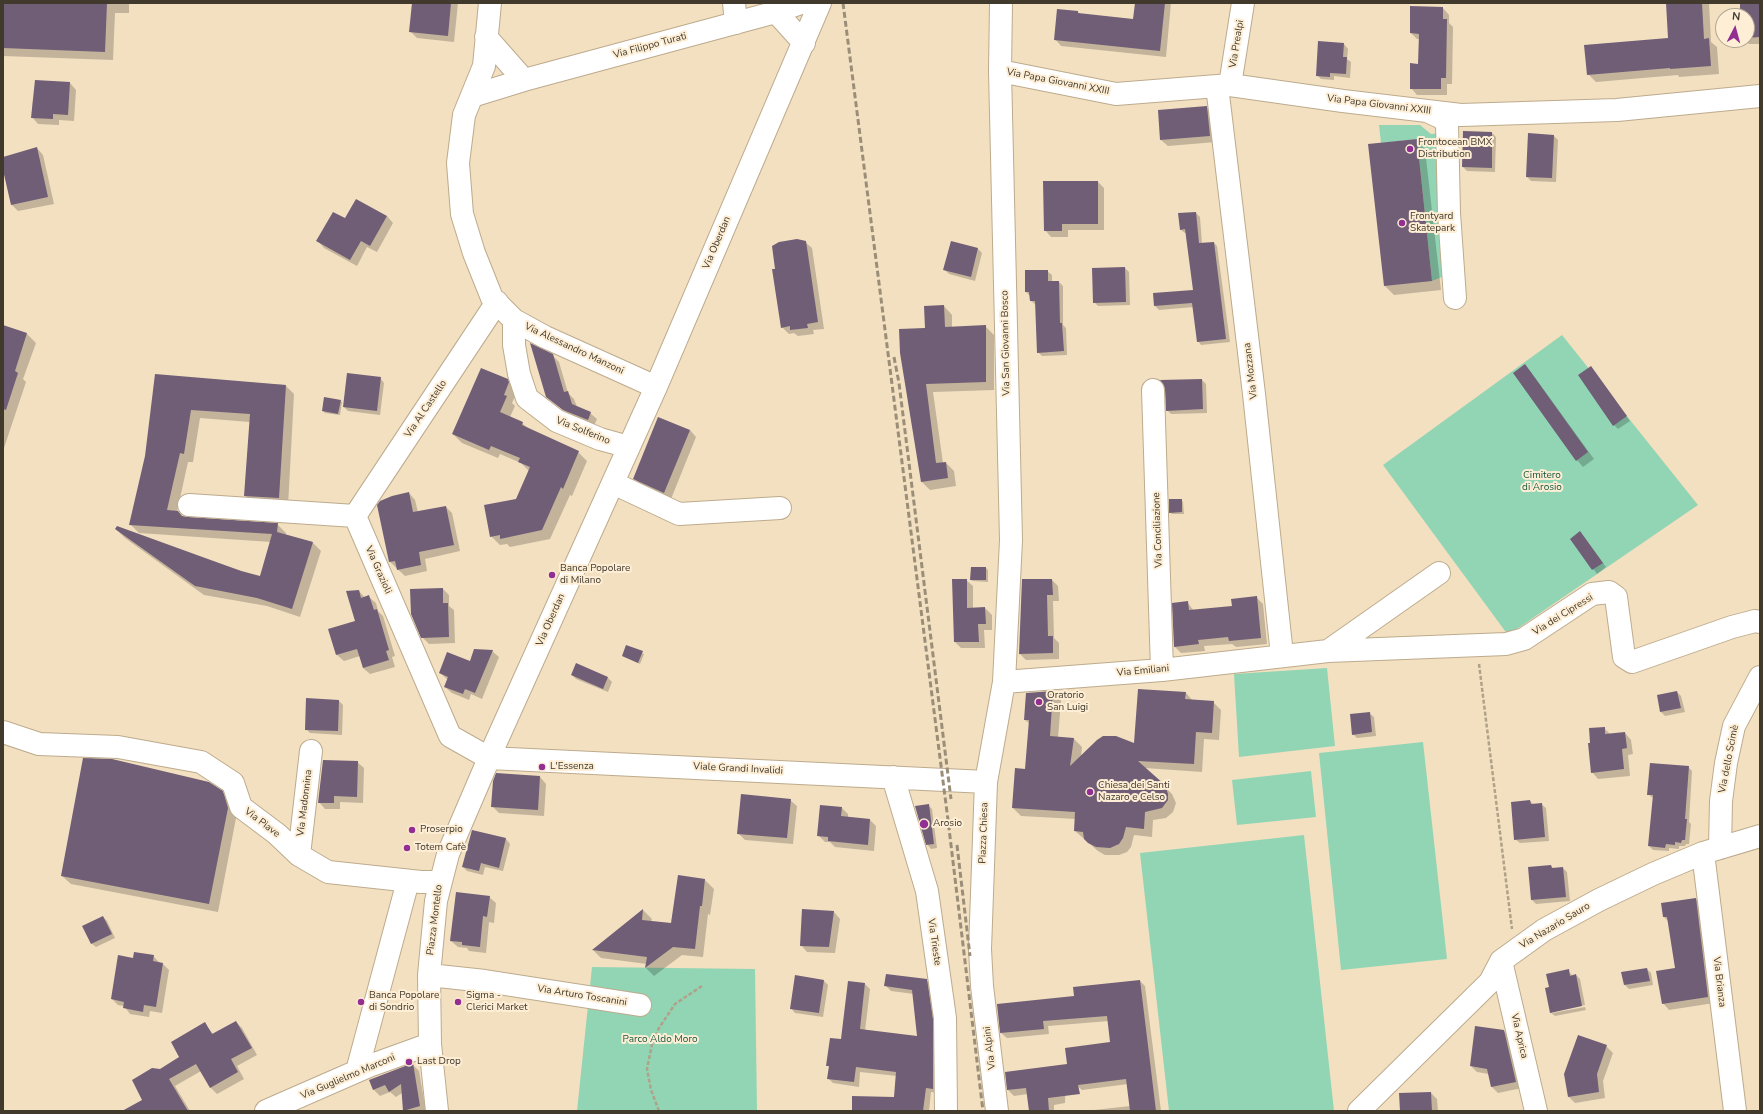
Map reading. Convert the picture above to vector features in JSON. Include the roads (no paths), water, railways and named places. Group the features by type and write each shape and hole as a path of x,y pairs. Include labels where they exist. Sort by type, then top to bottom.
{"street":[{"name":"Via Alessandro Manzoni","path":"490,3 484,66 464,115 458,163 462,214 474,254 492,298 514,320 545,337 656,387"},
{"name":"Via Filippo Turati","path":"472,96 735,13 776,12 800,3"},
{"name":"Via Oberdan","path":"489,758 656,387 820,3"},
{"name":"Via San Giovanni Bosco","path":"1001,3 1000,71 1011,540 1004,682"},
{"name":"Via Prealpi","path":"1223,86 1243,3"},
{"path":"776,12 804,43"},
{"path":"486,37 524,80"},
{"name":"Via Papa Giovanni XXIII","path":"1000,71 1116,94 1223,86 1343,102 1461,115 1617,110 1760,96"},
{"name":"Via Mozzana","path":"1223,86 1282,655"},
{"path":"1427,112 1442,118 1447,124 1449,213 1455,298"},
{"name":"Via Al Castello","path":"354,516 497,302"},
{"name":"Via Solferino","path":"514,320 514,345 519,374 527,398 557,421 600,439 629,447"},
{"name":"Via Conciliazione","path":"1153,390 1162,670"},
{"path":"613,483 679,514 780,508"},
{"path":"189,505 354,516"},
{"name":"Via Grazioli","path":"354,516 450,736 489,758"},
{"path":"1328,651 1439,573"},
{"name":"Via dei Cipressi","path":"1282,655 1328,651 1506,644 1524,639 1592,594 1610,592 1616,597 1624,657 1632,662 1732,627 1755,621 1760,622"},
{"name":"Via Emiliani","path":"1004,682 1162,670 1282,655"},
{"name":"Via dello Scimè","path":"1711,851 1734,726 1760,677"},
{"name":"Piazza Chiesa","path":"982,986 980,949 986,782 1004,682"},
{"name":"Via Piave","path":"3,732 39,744 118,747 201,762 233,783 241,807 277,834 299,855 328,872 408,881 439,882"},
{"name":"Via Madonnina","path":"299,855 311,751"},
{"name":"Viale Grandi Invalidi","path":"489,758 986,782"},
{"name":"Piazza Montello","path":"437,1111 430,1044 429,975 439,882 448,854 489,758"},
{"name":"Via Trieste","path":"893,777 927,892 945,1018 946,1111"},
{"name":"Via Nazario Sauro","path":"1358,1111 1490,982 1508,956 1544,930 1599,900 1653,874 1711,851 1760,836"},
{"name":"Via Brianza","path":"1711,851 1735,1111"},
{"path":"358,1071 408,881"},
{"name":"Via Aprica","path":"1508,956 1536,1111"},
{"name":"Via Arturo Toscanini","path":"429,975 485,981 640,1005"},
{"name":"Via Alpini","path":"982,986 998,1111"},
{"name":"Via Guglielmo Marconi","path":"266,1111 358,1071 430,1044"}],"railway":[{"path":"843,3 948,820 983,1111"},
{"path":"894,357 899,383 951,799"},
{"path":"957,845 970,956"}],"place":[{"name":"Frontocean BMX Distribution","path":"1410,149"},
{"name":"Frontyard Skatepark","path":"1402,223"},
{"name":"Banca Popolare di Milano","path":"552,575"},
{"name":"Oratorio San Luigi","path":"1039,702"},
{"name":"L'Essenza","path":"542,767"},
{"name":"Chiesa dei Santi Nazaro e Celso","path":"1090,792"},
{"name":"Arosio","path":"924,824"},
{"name":"Proserpio","path":"412,830"},
{"name":"Totem Cafè","path":"407,848"},
{"name":"Banca Popolare di Sondrio","path":"361,1002"},
{"name":"Sigma - Clerici Market","path":"458,1002"},
{"name":"Last Drop","path":"409,1062"}],"park label":[{"name":"Cimitero di Arosio","path":"1542,482"},
{"name":"Parco Aldo Moro","path":"660,1040"}]}
